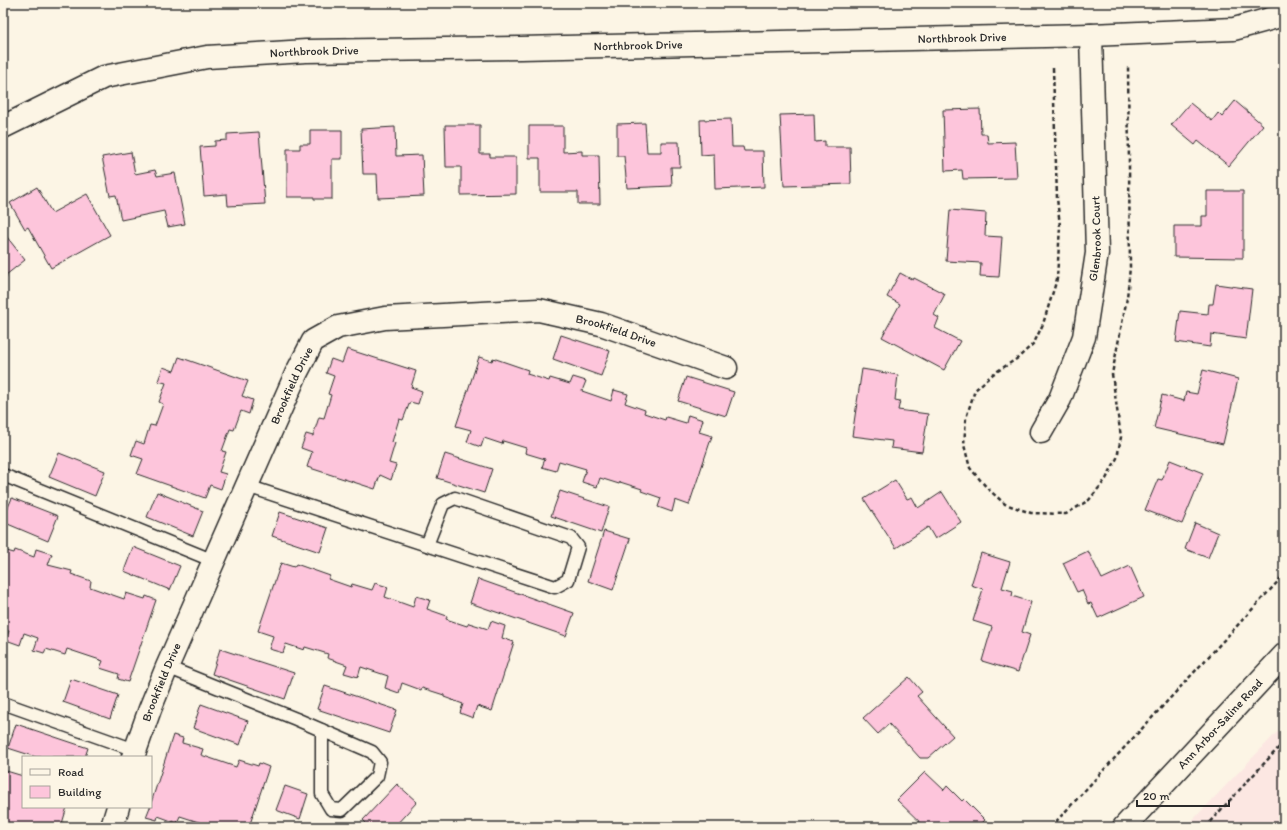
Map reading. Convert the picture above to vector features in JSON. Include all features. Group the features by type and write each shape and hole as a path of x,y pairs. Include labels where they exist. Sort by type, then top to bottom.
{"street":[{"name":"Northbrook Drive","path":"3,127 104,77 206,56 306,51 529,48 1091,35 1234,29 1284,15"},
{"name":"Glenbrook Court","path":"1041,432 1060,399 1084,337 1097,253 1091,35"},
{"name":"Brookfield Drive","path":"134,754 167,667 296,374 313,341 338,327 385,318 539,310 601,324 726,368"},
{"name":"Ann Arbor-Saline Road","path":"1124,827 1284,655"},
{"path":"112,827 118,808"}],"lane":[{"path":"3,475 214,561"},
{"path":"247,486 426,545 554,587 568,580 578,547 571,538 455,498 443,504 426,545"},
{"path":"167,667 322,730 372,752 380,762 377,776 342,810 331,809 322,794 322,730"},
{"path":"3,703 134,754"}],"path":[{"path":"1051,827 1284,575"},
{"path":"1205,827 1284,742"}],"shaded area":[{"path":"1284,725 1284,827 1186,827"}],"building":[{"path":"1235,101 1263,125 1229,166 1198,141 1195,145 1171,125 1190,103 1212,121 1218,113 1222,117"},
{"path":"980,109 981,134 987,134 988,143 1015,142 1017,178 963,179 962,170 945,171 943,110"},
{"path":"814,114 815,142 825,141 825,147 850,147 851,184 784,186 780,115"},
{"path":"731,119 732,147 743,147 744,151 763,151 764,187 715,189 714,154 701,155 700,120"},
{"path":"645,123 647,152 661,152 661,142 679,142 680,167 671,167 672,186 627,188 624,156 617,156 617,124"},
{"path":"445,125 480,125 480,154 490,154 490,157 516,157 516,194 461,195 461,167 446,167"},
{"path":"529,126 563,126 563,152 582,151 582,155 599,155 600,204 578,204 578,192 540,192 540,158 529,158"},
{"path":"395,127 396,156 422,155 424,196 378,198 377,174 363,174 361,129"},
{"path":"310,130 342,130 342,159 332,159 332,199 287,197 287,149 300,149 300,144 310,144"},
{"path":"259,132 265,204 228,206 227,194 204,196 200,147 215,146 215,141 227,140 227,134"},
{"path":"131,152 135,174 155,170 157,176 175,173 185,224 168,227 164,211 121,220 116,195 110,196 102,157"},
{"path":"37,187 52,213 87,194 110,235 51,268 28,227 25,229 10,203"},
{"path":"1207,191 1243,191 1243,258 1174,257 1174,226 1202,226 1202,216 1207,216"},
{"path":"950,210 986,213 985,236 1002,237 999,277 980,276 981,263 946,261"},
{"path":"3,232 25,260 3,279"},
{"path":"900,273 913,280 914,278 945,294 934,315 939,318 935,328 960,341 944,370 882,337 900,304 887,297"},
{"path":"1216,284 1252,289 1246,339 1211,334 1210,347 1176,342 1180,311 1208,314 1209,304 1213,304"},
{"path":"561,335 610,351 601,376 553,359"},
{"path":"347,349 416,371 411,387 422,391 418,404 410,402 403,420 399,419 392,442 395,443 389,463 396,465 391,480 380,475 375,489 307,467 312,452 301,448 306,434 313,436 319,417 324,418 331,395 328,394 334,376 326,373 331,359 342,363"},
{"path":"179,357 248,381 242,396 253,400 249,414 241,411 234,430 230,429 222,451 226,452 219,472 226,474 221,489 210,485 205,498 137,474 143,459 131,455 136,441 144,444 150,425 155,426 163,404 159,402 166,383 158,381 163,367 174,371"},
{"path":"479,357 492,361 493,358 528,370 527,374 549,381 550,378 570,384 573,377 586,381 582,391 611,401 614,390 628,394 625,403 645,410 644,413 665,420 666,417 686,423 688,415 703,420 699,432 712,436 689,505 675,500 672,512 658,507 661,498 641,491 642,489 600,478 597,487 582,482 586,469 559,461 556,471 542,467 545,459 525,453 526,448 503,441 502,444 484,438 481,447 467,442 471,430 456,426"},
{"path":"862,369 898,375 895,400 900,401 898,410 928,414 922,452 891,448 892,441 852,436"},
{"path":"1203,370 1238,379 1223,444 1154,428 1162,395 1184,401 1186,392 1197,394"},
{"path":"686,377 734,392 726,416 678,401"},
{"path":"59,453 105,471 95,496 49,477"},
{"path":"445,454 492,469 484,493 437,478"},
{"path":"1170,460 1203,473 1182,524 1145,510 1158,479 1162,480"},
{"path":"895,480 907,499 912,497 918,508 942,492 961,522 935,539 928,527 896,548 864,499"},
{"path":"560,491 609,507 601,533 551,516"},
{"path":"157,492 203,511 193,536 147,517"},
{"path":"12,498 58,516 48,541 3,522"},
{"path":"280,512 328,528 320,552 272,536"},
{"path":"1195,523 1218,533 1208,558 1185,549"},
{"path":"604,531 630,539 613,590 588,581"},
{"path":"133,547 180,566 170,590 124,571"},
{"path":"36,549 52,554 48,565 72,571 71,574 91,581 90,587 124,599 126,593 145,599 146,596 156,600 128,682 118,679 119,674 100,668 103,661 67,649 65,655 46,649 44,653 34,650 38,638 24,633 20,645 6,640 9,631 3,630 3,550 14,553 15,550 34,557"},
{"path":"1088,551 1102,579 1130,566 1144,597 1098,618 1091,603 1088,604 1082,590 1077,592 1063,563"},
{"path":"981,553 1010,562 1002,588 1013,591 1012,596 1031,602 1022,632 1030,635 1018,672 982,661 992,627 973,621 983,589 971,585"},
{"path":"281,563 294,567 296,564 330,576 328,579 351,587 352,584 372,590 375,583 388,587 385,597 413,607 416,596 430,600 427,609 447,616 446,619 467,626 469,623 488,629 491,621 505,626 502,638 514,642 492,711 477,706 473,718 460,713 463,704 444,697 444,695 422,688 421,690 402,683 399,693 385,688 388,676 361,667 358,677 344,673 347,665 327,658 328,654 305,647 304,650 286,644 283,653 269,649 273,636 258,631"},
{"path":"478,579 574,613 566,636 470,603"},
{"path":"220,649 294,673 285,699 212,674"},
{"path":"909,677 922,692 917,696 953,736 928,758 920,758 889,724 878,734 863,718"},
{"path":"71,679 118,695 110,719 63,702"},
{"path":"325,686 397,710 389,733 317,709"},
{"path":"201,704 248,721 240,745 193,728"},
{"path":"16,724 88,748 85,756 33,756 8,748"},
{"path":"173,735 183,738 182,743 203,749 201,755 236,767 239,760 258,766 259,763 269,767 249,827 214,827 180,816 177,823 158,816 157,820 146,817 150,808 152,808 152,800"},
{"path":"3,770 22,776 22,808 67,808 61,827 3,827"},
{"path":"925,772 944,790 947,786 962,801 964,799 985,820 980,825 982,827 925,827 897,800"},
{"path":"397,784 417,802 394,827 370,827 363,820"},
{"path":"285,786 308,794 300,819 276,810"}]}
